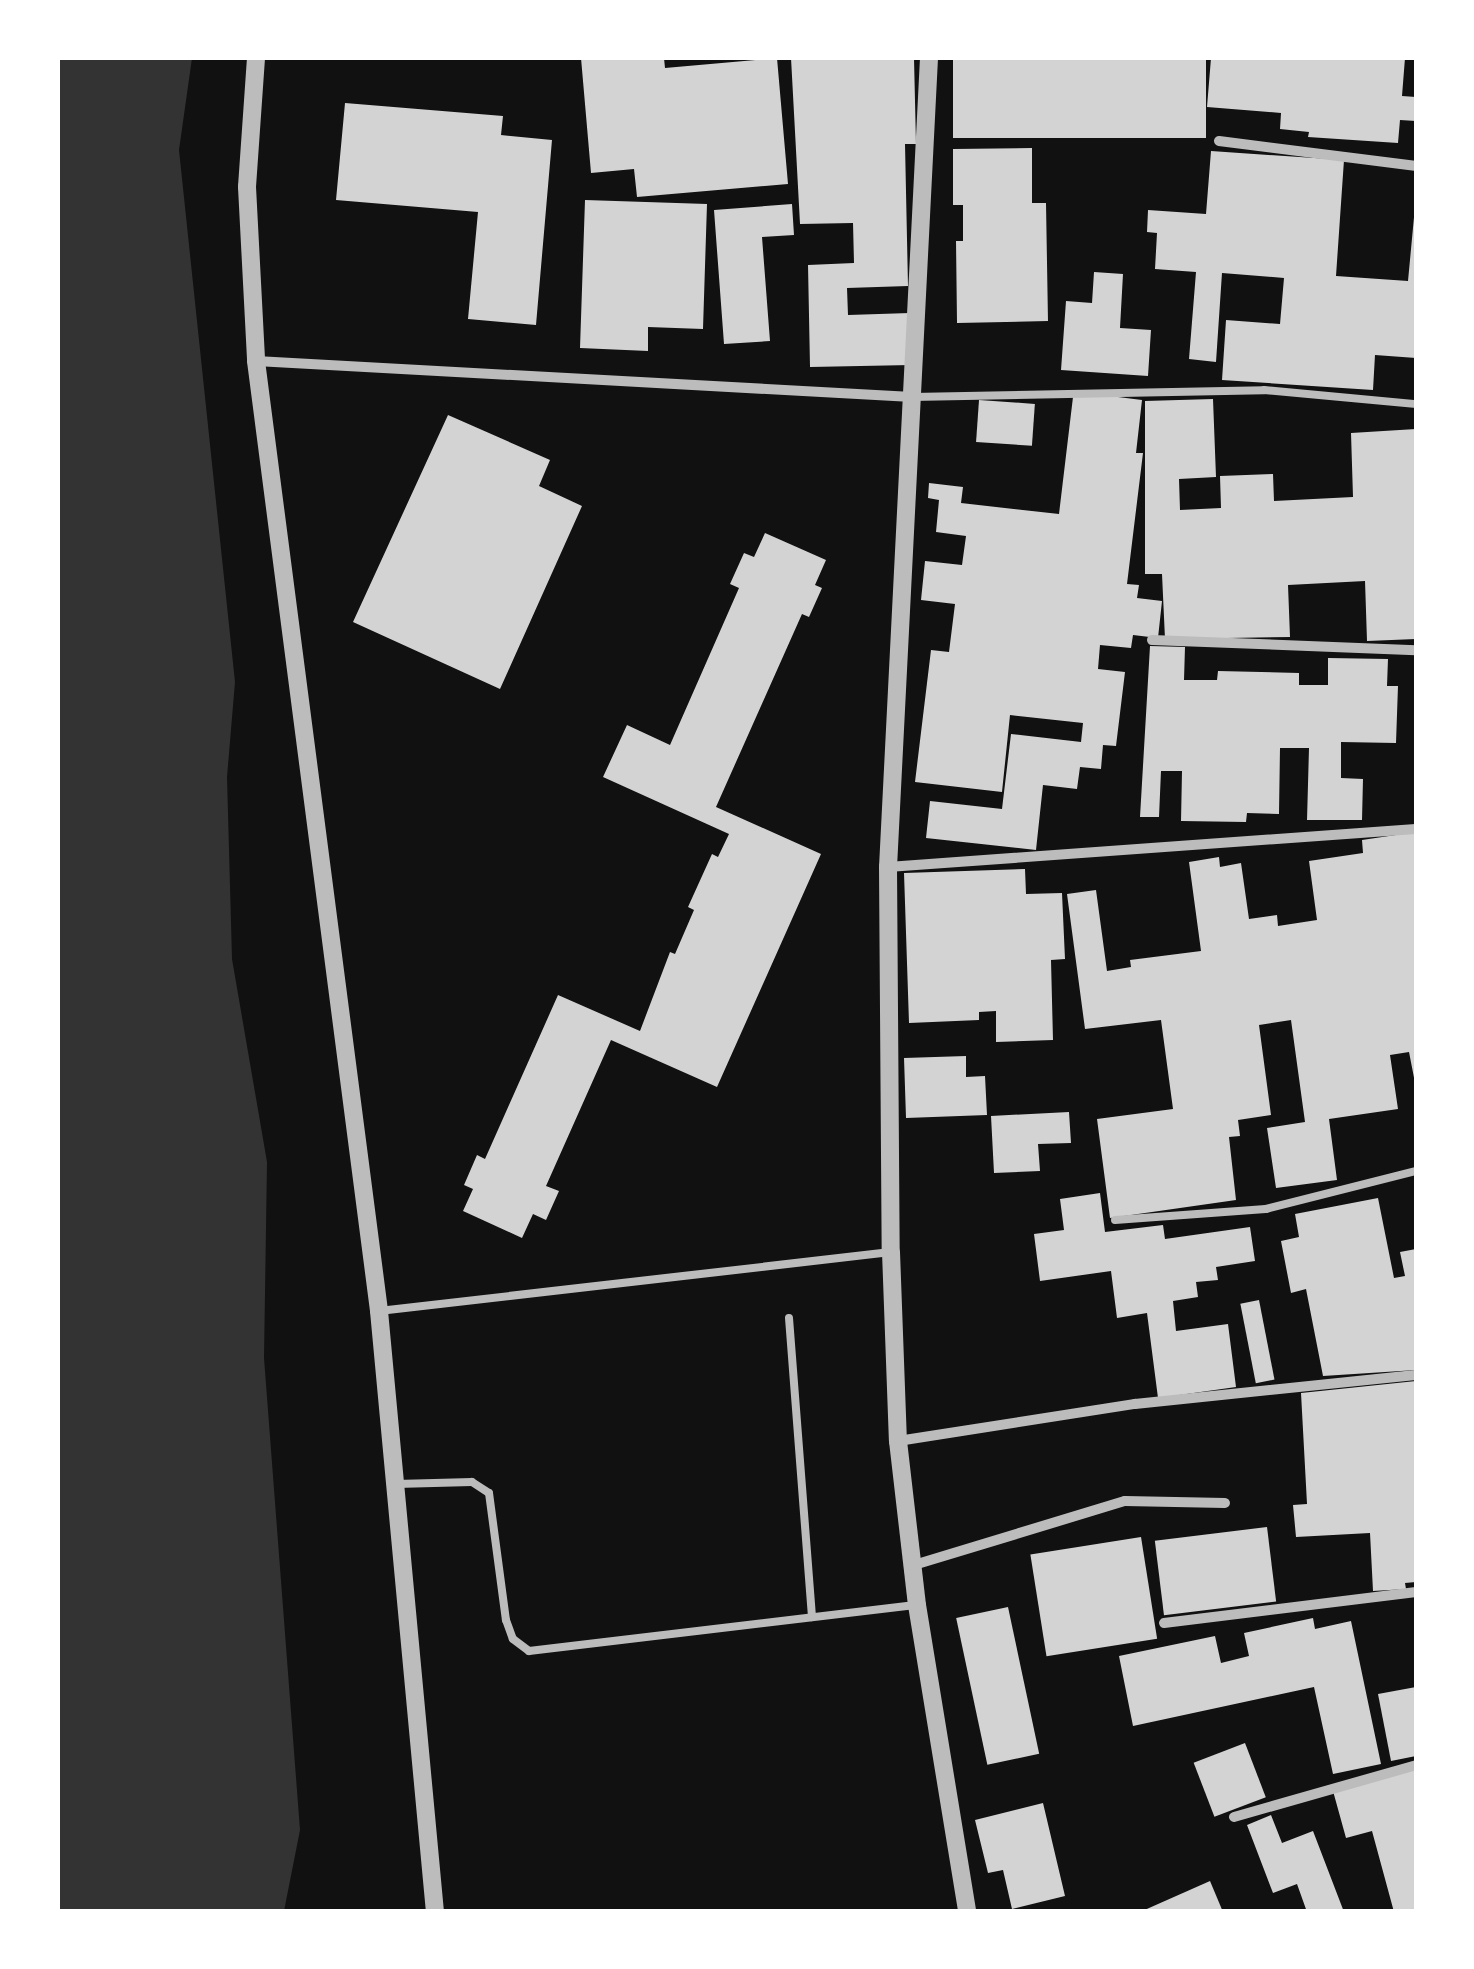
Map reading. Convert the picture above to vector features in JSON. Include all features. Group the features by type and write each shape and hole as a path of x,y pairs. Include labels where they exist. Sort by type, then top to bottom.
{"street":[{"path":"256,58 246,187 256,361 379,1311 436,1912"},
{"path":"929,58 888,867 891,1252 898,1441 916,1604 967,1912"},
{"path":"1219,141 1416,166"},
{"path":"256,361 912,397"},
{"path":"1152,640 1416,650"},
{"path":"888,867 1416,829"},
{"path":"898,1441 1135,1404 1416,1375"},
{"path":"914,1565 1125,1501 1225,1503"},
{"path":"1164,1623 1416,1592"},
{"path":"1234,1816 1416,1764"}],"lane":[{"path":"912,397 1264,390 1416,404"},
{"path":"1116,1220 1266,1208 1416,1171"},
{"path":"379,1311 891,1252"},
{"path":"789,1318 812,1618"},
{"path":"395,1484 472,1482 488,1494 506,1620 520,1648 916,1604"}],"shaded area":[{"path":"58,58 192,58 179,150 235,682 227,777 232,959 267,1162 264,1358 300,1830 284,1911 58,1911"}],"building":[{"path":"581,58 664,58 665,68 777,58 788,184 637,197 634,169 591,173"},
{"path":"791,58 914,58 916,144 905,144 908,286 847,288 848,315 910,313 911,365 810,367 808,265 854,263 853,223 800,224"},
{"path":"953,58 1206,58 1206,138 953,138"},
{"path":"1211,58 1405,58 1402,96 1416,97 1416,121 1400,120 1398,143 1308,137 1309,132 1280,129 1281,113 1207,107"},
{"path":"345,103 503,116 501,135 552,140 536,325 468,319 478,212 336,200"},
{"path":"1032,148 1032,203 1046,203 1048,321 957,323 956,241 963,241 963,205 953,205 953,149"},
{"path":"1211,151 1344,160 1336,276 1408,281 1416,196 1416,358 1375,355 1373,390 1222,380 1226,320 1280,324 1284,278 1222,273 1216,362 1189,359 1196,272 1155,269 1157,233 1147,232 1148,210 1206,214"},
{"path":"585,200 707,204 703,329 648,327 648,351 580,348"},
{"path":"792,204 794,235 762,237 770,341 724,344 714,210"},
{"path":"1094,272 1123,274 1120,328 1151,330 1148,376 1061,370 1066,301 1092,303"},
{"path":"1073,397 1142,400 1136,453 1143,453 1127,584 1139,585 1137,598 1162,601 1158,638 1133,635 1131,648 1100,645 1098,669 1125,672 1116,746 1103,745 1101,769 1080,767 1077,789 1043,785 1036,850 926,838 930,801 1002,809 1011,734 1081,742 1083,723 1010,715 1002,792 915,782 931,650 949,652 955,604 921,600 925,561 962,565 966,536 936,532 939,500 928,498 929,483 963,487 961,503 1059,514"},
{"path":"1213,399 1216,477 1179,479 1180,510 1221,508 1220,476 1273,474 1274,501 1353,497 1351,433 1416,429 1416,639 1367,641 1365,581 1288,585 1290,637 1165,639 1162,574 1145,574 1145,401"},
{"path":"979,400 1035,404 1032,446 976,442"},
{"path":"448,415 550,460 539,486 582,506 500,689 353,622"},
{"path":"765,533 826,560 815,585 822,588 809,617 802,614 716,807 821,854 717,1087 611,1040 546,1186 559,1191 546,1220 533,1214 522,1238 463,1211 473,1189 464,1185 477,1155 485,1159 558,995 640,1031 670,952 675,954 694,910 688,907 712,854 718,857 729,834 603,777 627,725 670,745 739,588 730,584 744,553 754,557"},
{"path":"1150,646 1185,647 1184,680 1217,680 1218,671 1299,673 1299,685 1328,685 1328,658 1388,659 1387,686 1398,686 1396,743 1341,742 1341,778 1363,779 1362,820 1307,820 1309,748 1280,748 1279,814 1247,813 1246,822 1181,821 1182,771 1161,771 1159,817 1140,817"},
{"path":"1416,832 1416,1088 1409,1052 1390,1055 1398,1109 1329,1119 1337,1180 1276,1188 1267,1128 1305,1122 1291,1020 1259,1025 1271,1115 1238,1120 1240,1136 1229,1137 1236,1200 1110,1218 1097,1119 1173,1109 1161,1020 1085,1029 1067,894 1096,890 1107,971 1131,967 1130,960 1201,951 1189,862 1219,857 1220,867 1241,863 1249,919 1277,915 1278,926 1317,920 1309,861 1363,853 1362,840"},
{"path":"1025,869 1026,894 1062,893 1065,959 1051,960 1053,1040 996,1042 996,1011 979,1012 979,1020 909,1023 904,873"},
{"path":"966,1056 966,1077 985,1076 987,1115 906,1118 904,1058"},
{"path":"1069,1112 1071,1143 1038,1144 1040,1171 994,1173 991,1116"},
{"path":"1100,1193 1105,1232 1163,1225 1165,1239 1250,1227 1255,1261 1216,1267 1218,1280 1196,1282 1198,1297 1173,1301 1176,1331 1228,1324 1236,1387 1158,1398 1147,1313 1117,1318 1111,1271 1040,1281 1034,1234 1064,1230 1060,1199"},
{"path":"1378,1198 1394,1278 1405,1276 1400,1252 1416,1249 1416,1370 1323,1376 1306,1289 1291,1293 1281,1241 1299,1237 1295,1214"},
{"path":"1259,1300 1274,1380 1256,1383 1240,1304"},
{"path":"1416,1381 1416,1582 1405,1583 1406,1589 1373,1591 1370,1533 1296,1537 1293,1505 1307,1504 1301,1393"},
{"path":"1267,1527 1276,1601 1164,1615 1155,1541"},
{"path":"1141,1537 1157,1639 1046,1656 1030,1555"},
{"path":"1008,1607 1039,1754 987,1765 956,1618"},
{"path":"1313,1618 1315,1629 1351,1621 1381,1764 1333,1774 1314,1687 1133,1726 1119,1656 1215,1636 1221,1663 1249,1656 1244,1633"},
{"path":"1416,1687 1416,1756 1391,1761 1378,1694"},
{"path":"1245,1743 1266,1797 1214,1817 1194,1763"},
{"path":"1416,1767 1416,1912 1394,1912 1372,1831 1346,1838 1333,1791"},
{"path":"1043,1803 1065,1896 1012,1909 1003,1870 988,1873 975,1820"},
{"path":"1271,1815 1282,1843 1313,1831 1344,1912 1307,1912 1297,1884 1273,1893 1247,1825"},
{"path":"1210,1881 1223,1912 1140,1912"}]}
